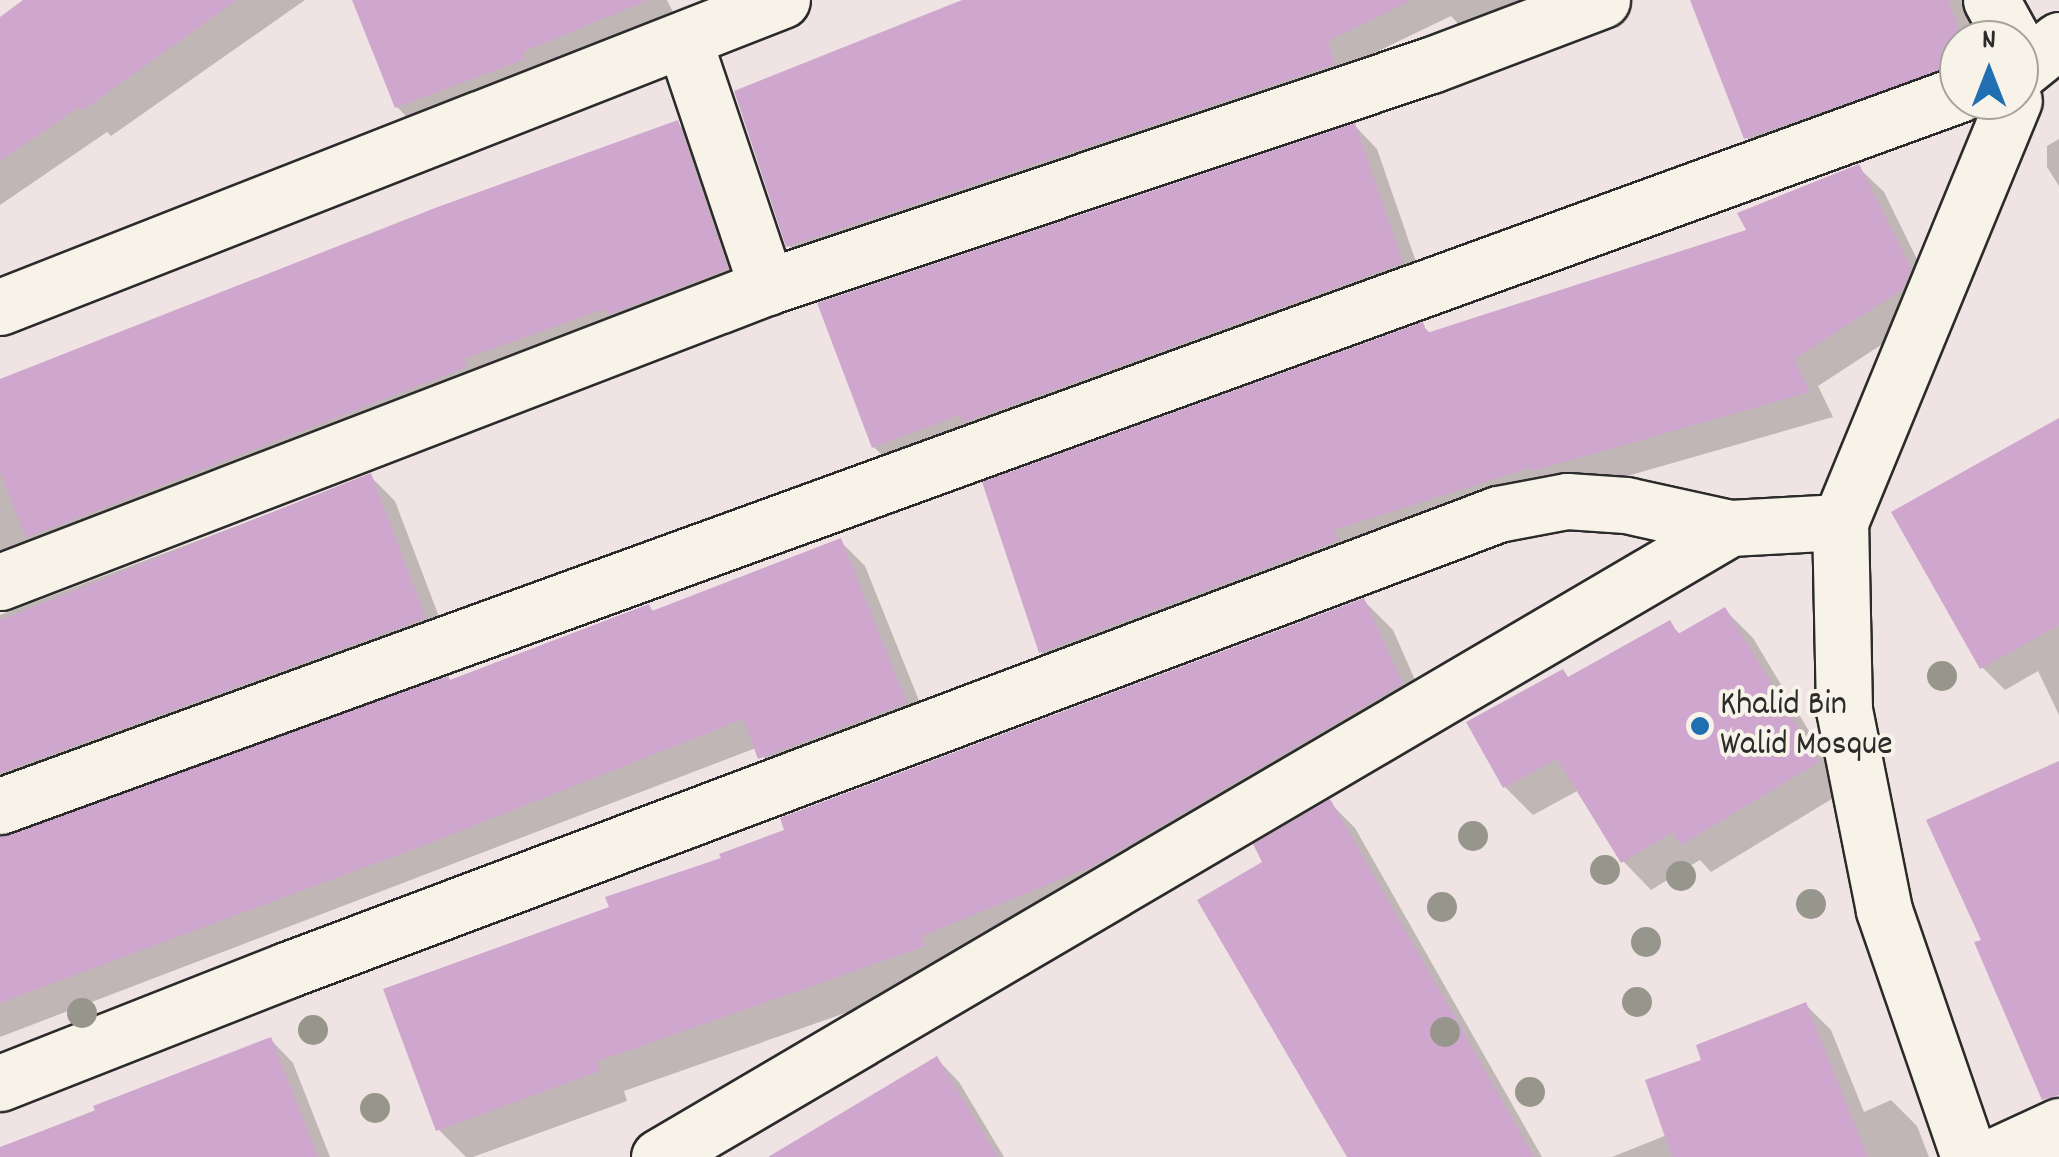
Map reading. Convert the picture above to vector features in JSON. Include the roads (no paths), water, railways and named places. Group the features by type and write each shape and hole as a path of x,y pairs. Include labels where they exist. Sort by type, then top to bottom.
{"street":[{"path":"0,307 782,0"},
{"path":"0,582 766,287 1431,64 1602,0"},
{"path":"684,41 766,287"},
{"path":"0,806 1939,101"},
{"path":"1969,1157 1880,892 1844,710 1840,522 2002,120"},
{"path":"0,1083 287,970 1498,514 1567,500 1626,505 1730,528 1840,522"},
{"path":"659,1157 1730,528"},
{"path":"1992,1157 2059,1126"}],"place":[{"name":"Khalid Bin Walid Mosque","path":"1700,726"}]}
